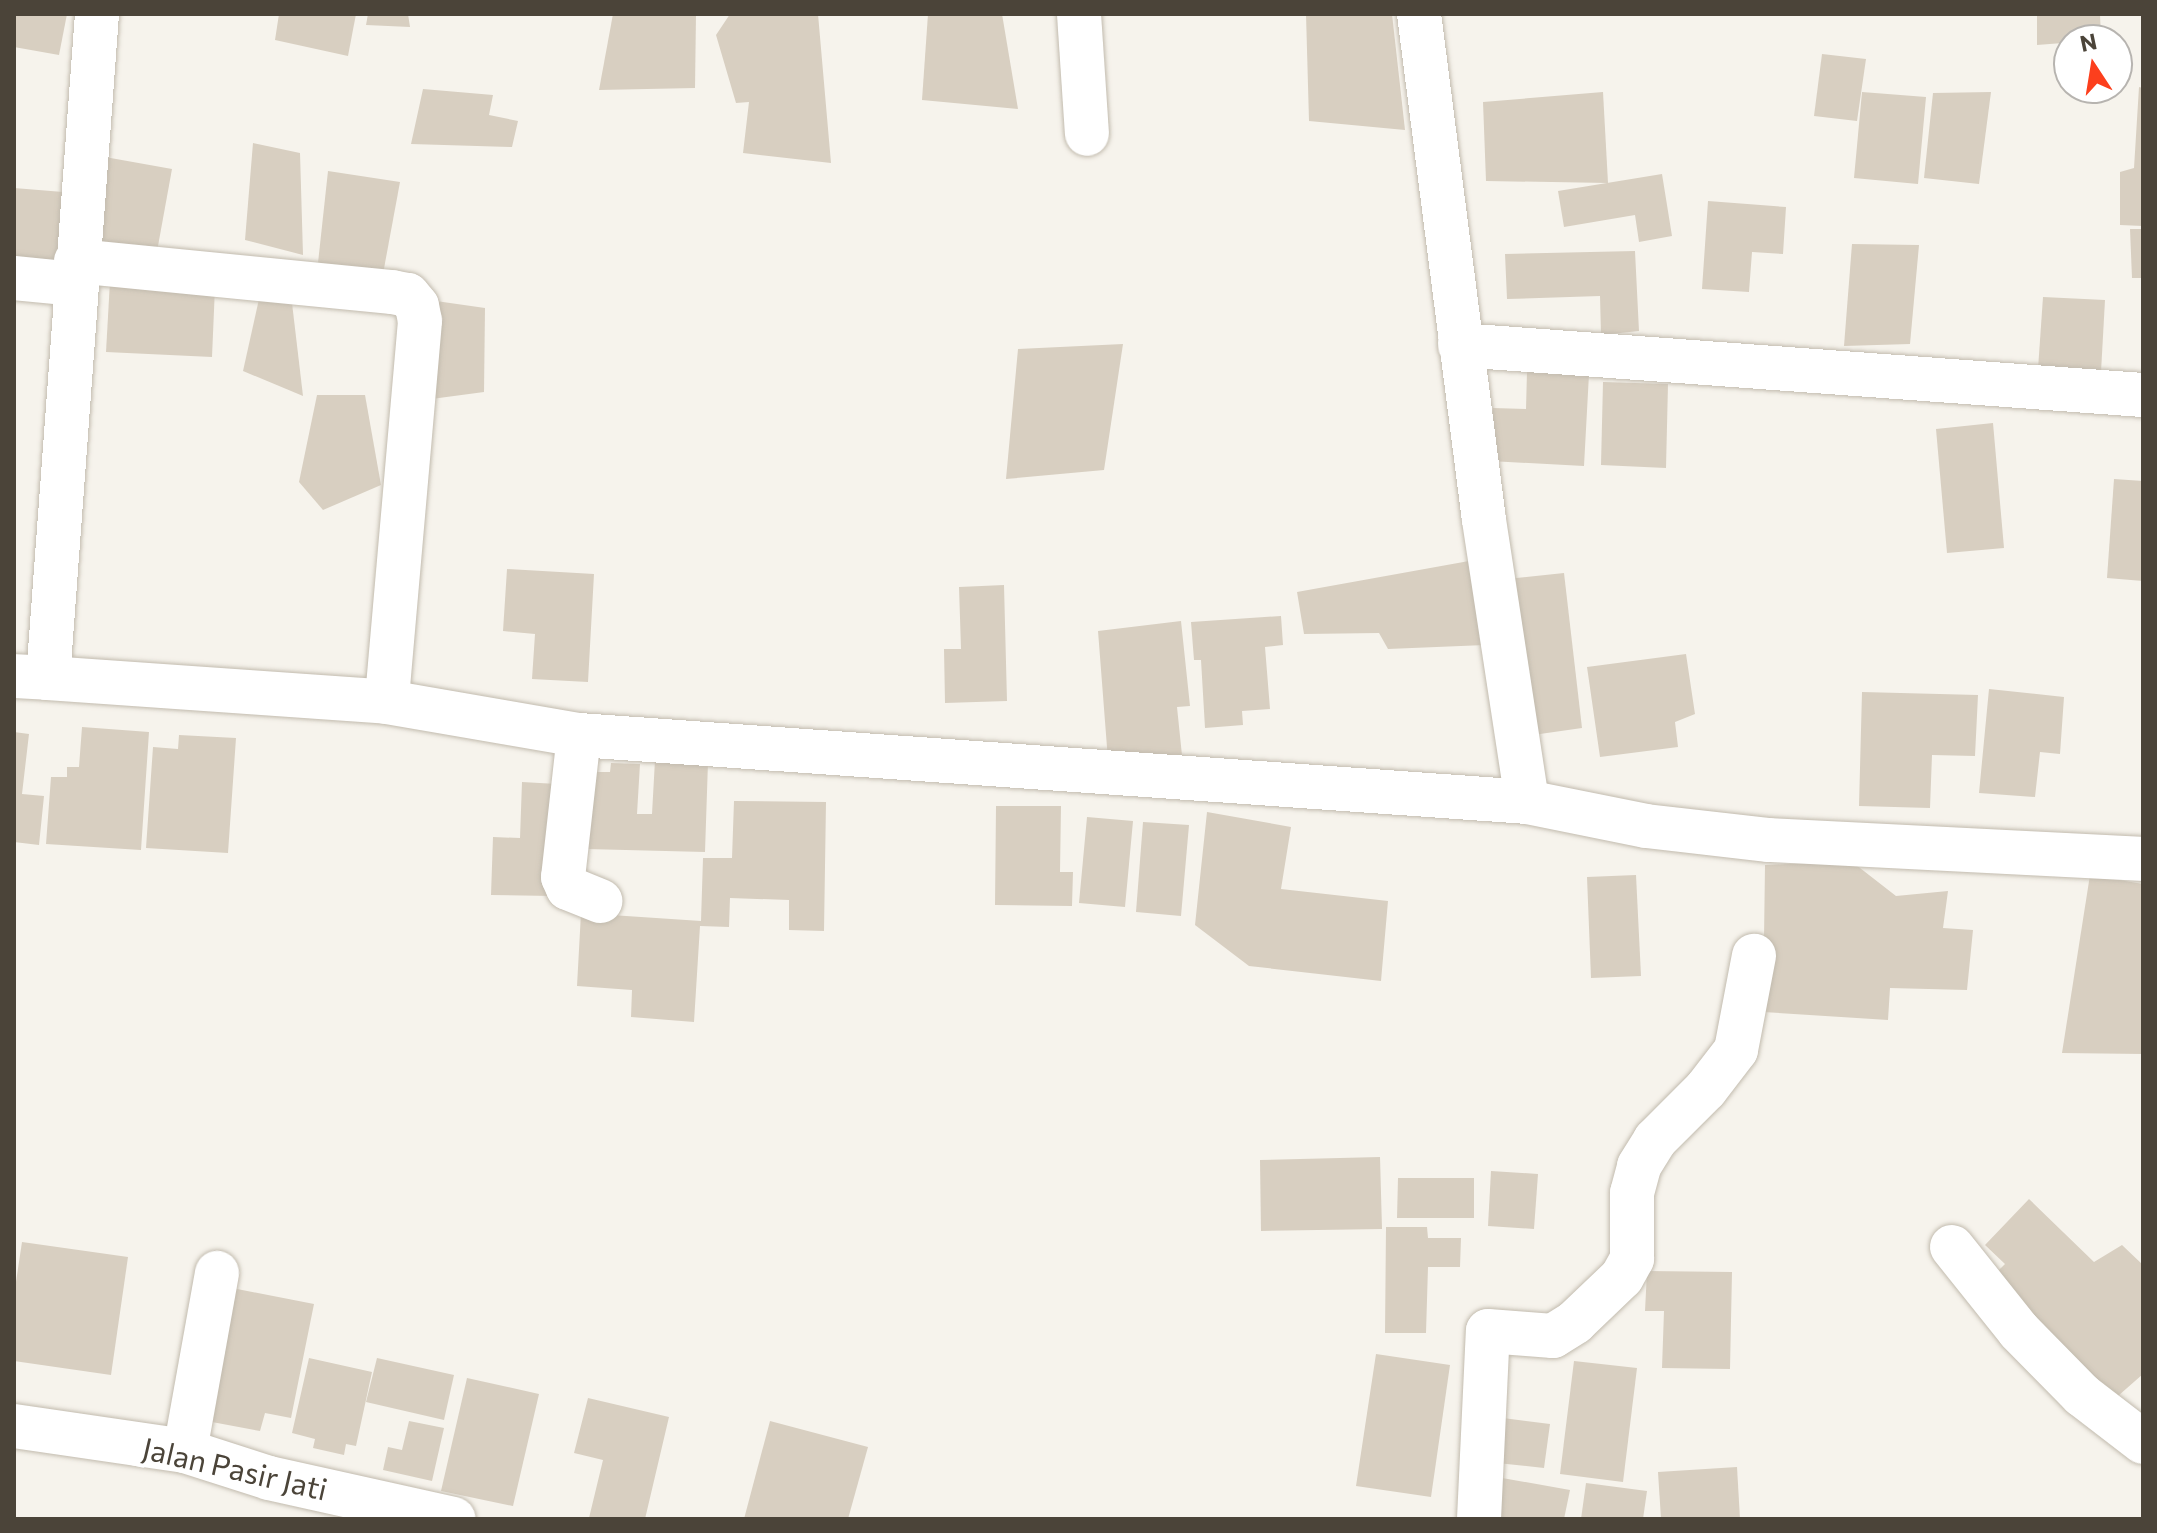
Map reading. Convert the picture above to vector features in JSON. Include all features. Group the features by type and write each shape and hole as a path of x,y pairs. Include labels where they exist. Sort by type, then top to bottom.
{"street":[{"path":"97,14 75,273 31,677 387,702 579,735 1527,802 1646,826 1769,840 2143,859"},
{"path":"1079,14 1087,134"},
{"path":"1419,14 1460,345 1527,802"},
{"path":"14,278 75,273 408,295 417,306 420,321 387,702"},
{"path":"1460,345 2143,395"},
{"path":"579,735 563,877 568,888 600,901"},
{"path":"1479,1519 1488,1331 1553,1336 1622,1277 1632,1259 1632,1193 1639,1166 1655,1140 1706,1089 1736,1050 1754,956"},
{"path":"1952,1247 2019,1331 2082,1395 2143,1442"},
{"path":"185,1451 217,1273"},
{"name":"Jalan Pasir Jati","path":"14,1426 185,1451 269,1478 454,1519"}],"building":[{"path":"14,14 67,14 59,55 14,47"},
{"path":"279,14 356,14 348,56 275,40"},
{"path":"368,14 408,14 410,27 366,25"},
{"path":"613,14 696,14 695,88 599,90"},
{"path":"730,14 818,14 831,163 743,153 749,102 736,103 716,35"},
{"path":"928,14 1002,14 1018,109 922,100"},
{"path":"1306,14 1392,14 1405,130 1309,121"},
{"path":"2037,14 2100,14 2100,24 2053,24 2053,44 2037,45"},
{"path":"1822,54 1866,59 1857,121 1814,116"},
{"path":"2139,87 2143,88 2143,226 2120,225 2120,172 2134,168"},
{"path":"423,89 493,95 489,115 518,121 512,147 411,144"},
{"path":"1603,92 1608,183 1486,181 1483,102"},
{"path":"1862,92 1926,97 1918,184 1854,178"},
{"path":"1991,92 1979,184 1924,178 1933,93"},
{"path":"253,143 300,153 303,255 245,240"},
{"path":"105,157 172,169 156,257 89,245"},
{"path":"328,171 400,182 383,274 318,263"},
{"path":"1662,174 1672,236 1639,242 1635,215 1564,227 1558,191"},
{"path":"14,188 63,192 56,267 14,264"},
{"path":"1708,201 1786,207 1783,254 1752,252 1749,292 1702,289"},
{"path":"2130,229 2143,229 2143,278 2132,278"},
{"path":"1852,244 1919,245 1910,344 1844,346"},
{"path":"1635,251 1639,331 1601,335 1600,296 1507,299 1505,254"},
{"path":"110,281 215,287 212,357 106,352"},
{"path":"2043,297 2105,300 2101,372 2038,369"},
{"path":"259,299 292,303 303,396 243,371"},
{"path":"429,300 485,308 484,392 424,400"},
{"path":"1123,344 1104,470 1006,479 1018,349"},
{"path":"1527,371 1589,374 1584,466 1490,461 1493,408 1526,409"},
{"path":"1603,382 1668,384 1666,468 1601,465"},
{"path":"317,395 365,395 381,485 323,510 299,482"},
{"path":"1993,423 2004,548 1947,553 1936,429"},
{"path":"2114,479 2143,481 2143,581 2107,578"},
{"path":"1469,561 1485,645 1388,649 1379,633 1304,634 1297,592"},
{"path":"507,569 594,574 588,682 532,679 535,634 503,631"},
{"path":"1564,573 1582,728 1526,736 1507,579"},
{"path":"1004,585 1007,701 945,703 944,649 961,649 959,587"},
{"path":"1281,616 1283,645 1265,647 1270,709 1242,711 1243,725 1205,728 1201,660 1194,660 1191,622"},
{"path":"1181,621 1190,706 1177,707 1183,765 1109,773 1098,631"},
{"path":"1686,654 1695,714 1675,722 1678,747 1600,757 1587,667"},
{"path":"1989,689 2064,697 2060,754 2040,752 2035,797 1979,793"},
{"path":"1862,692 1978,695 1975,756 1932,755 1930,808 1859,806"},
{"path":"82,727 149,732 141,850 46,844 51,777 67,777 67,767 79,767"},
{"path":"14,732 29,734 22,794 44,796 39,845 14,842"},
{"path":"179,735 236,738 228,853 146,848 153,747 178,749"},
{"path":"655,760 708,762 705,852 586,849 589,772 610,772 611,763 640,764 637,814 652,814"},
{"path":"522,782 557,784 553,896 491,895 493,837 520,838"},
{"path":"734,801 826,802 824,931 789,930 789,900 730,898 729,927 700,926 694,1022 631,1017 632,990 577,986 581,913 701,921 703,858 732,858"},
{"path":"996,806 1061,806 1060,872 1073,872 1072,906 995,905"},
{"path":"1207,812 1291,827 1281,889 1388,901 1381,981 1249,966 1195,925"},
{"path":"1087,817 1133,821 1125,907 1079,903"},
{"path":"1143,822 1189,825 1181,916 1136,912"},
{"path":"1851,861 1896,896 1948,891 1943,928 1973,930 1967,990 1890,988 1888,1020 1763,1012 1765,865"},
{"path":"1636,875 1641,976 1591,978 1587,877"},
{"path":"2090,875 2143,884 2143,1054 2062,1053"},
{"path":"1380,1157 1382,1229 1261,1231 1260,1160"},
{"path":"1491,1171 1538,1174 1534,1229 1488,1226"},
{"path":"1398,1178 1474,1178 1474,1218 1397,1218"},
{"path":"2029,1199 2094,1262 2122,1245 2143,1265 2143,1374 2110,1403 1986,1283 2005,1264 1985,1245"},
{"path":"1386,1227 1427,1227 1428,1238 1461,1238 1460,1267 1428,1267 1426,1333 1385,1333"},
{"path":"22,1242 128,1257 111,1375 14,1361 14,1295"},
{"path":"1647,1271 1732,1272 1730,1369 1662,1368 1664,1311 1645,1311"},
{"path":"222,1286 314,1304 291,1418 265,1413 260,1431 196,1419"},
{"path":"1376,1354 1450,1365 1431,1497 1356,1486"},
{"path":"309,1358 372,1372 356,1446 346,1444 344,1455 313,1448 315,1439 292,1433"},
{"path":"377,1358 454,1375 444,1420 366,1402"},
{"path":"1574,1361 1637,1368 1623,1482 1560,1474"},
{"path":"467,1378 539,1394 513,1506 441,1491"},
{"path":"588,1398 669,1417 645,1519 589,1518 603,1460 574,1453"},
{"path":"1503,1418 1550,1424 1544,1468 1497,1463"},
{"path":"409,1421 444,1428 432,1481 383,1470 388,1447 402,1450"},
{"path":"770,1421 868,1447 848,1519 744,1519"},
{"path":"1737,1467 1740,1519 1661,1519 1658,1472"},
{"path":"1491,1476 1570,1490 1564,1519 1484,1519"},
{"path":"1586,1483 1647,1491 1643,1519 1581,1519"}]}
